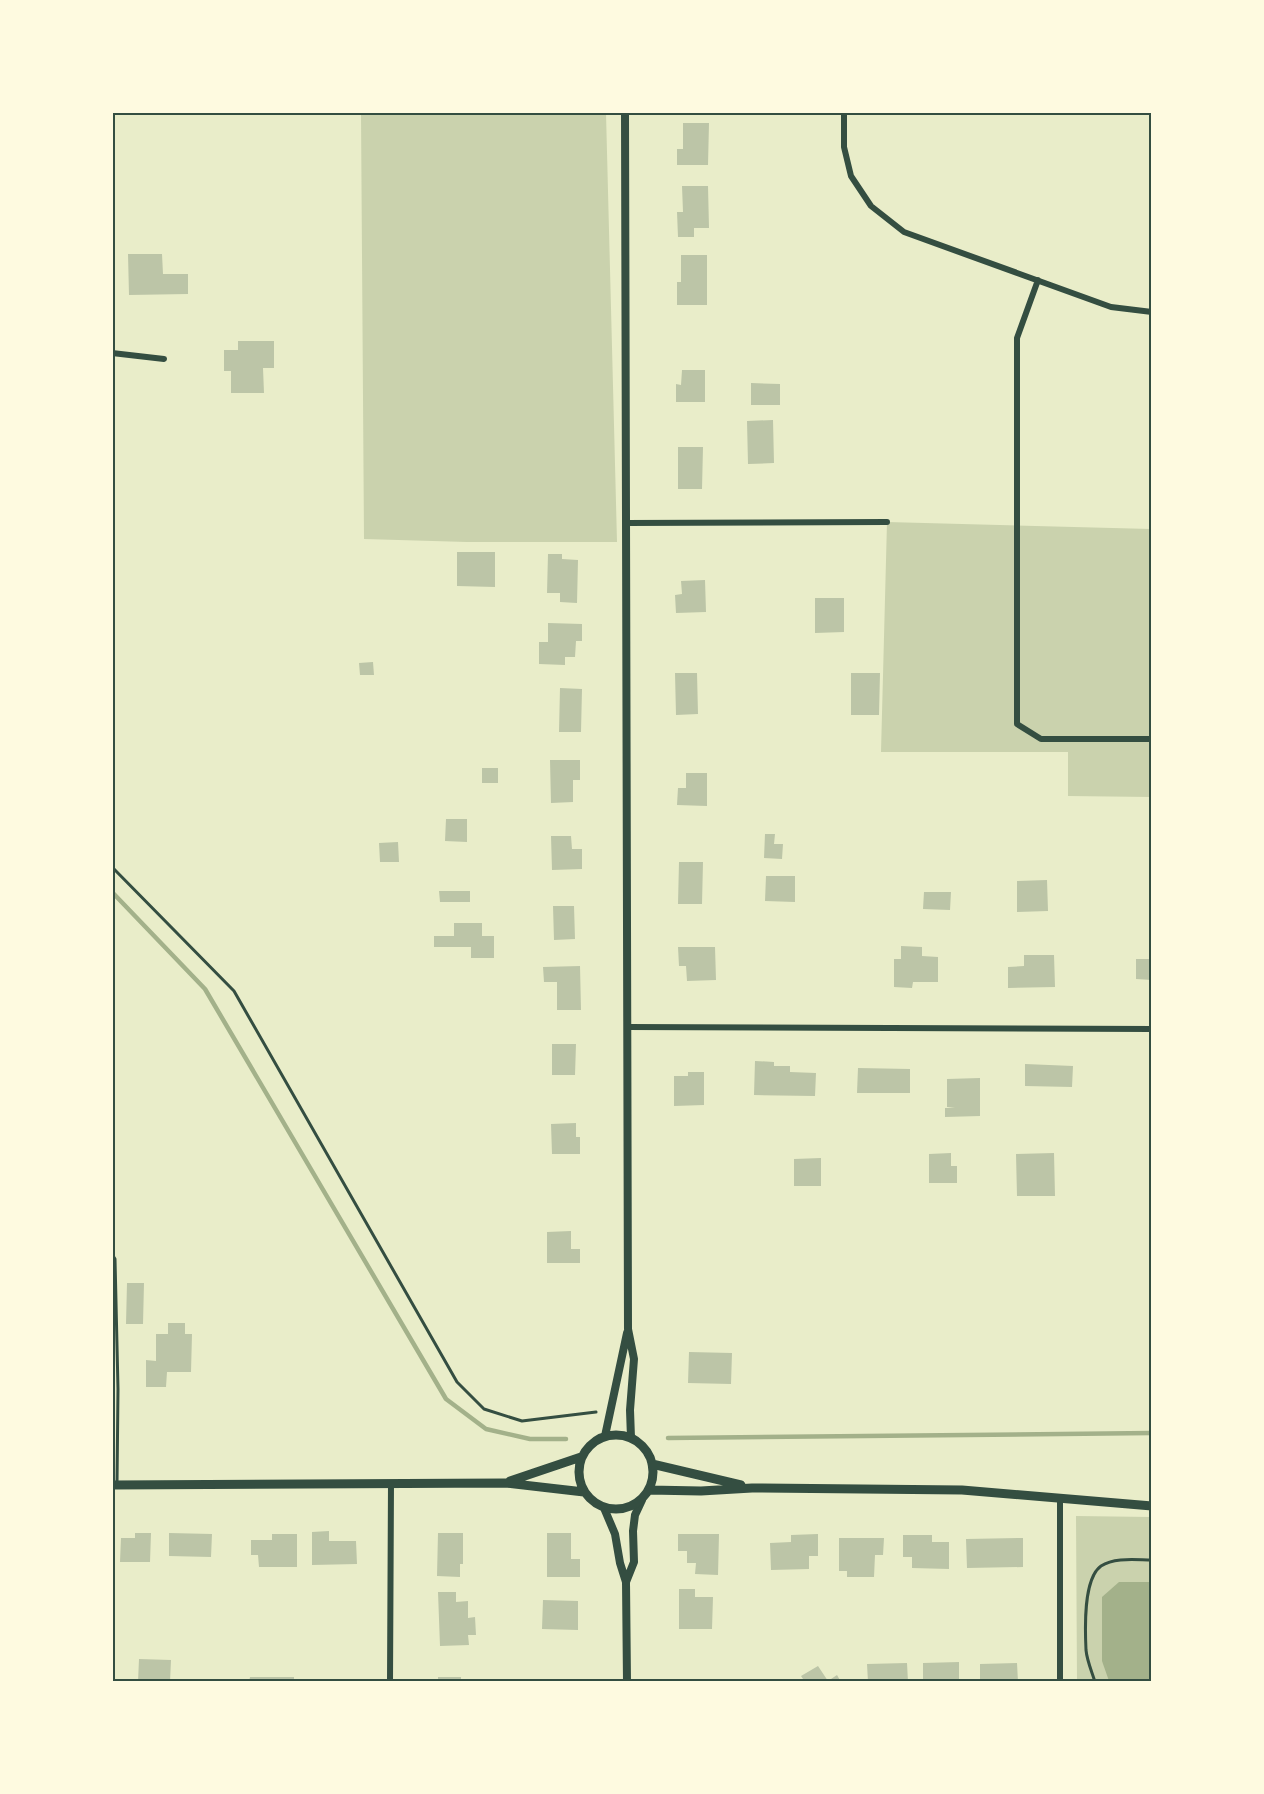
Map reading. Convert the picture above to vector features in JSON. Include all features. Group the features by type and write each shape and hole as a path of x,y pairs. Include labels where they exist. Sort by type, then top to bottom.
{"main road":[{"path":"620,1435 631,1438 641,1444 652,1464 653,1473 649,1490 642,1500 632,1506 621,1509 604,1508 592,1502 584,1492 579,1480 578,1468 581,1457 595,1441 605,1436 620,1435"},
{"path":"505,1483 581,1457"},
{"path":"652,1464 752,1488"},
{"path":"115,1485 505,1483 584,1492"},
{"path":"649,1490 701,1491 752,1488 963,1490 1152,1506"}],"street":[{"path":"625,112 628,1329 634,1359 630,1410 631,1438"},
{"path":"843,112 844,147 851,176 871,206 904,232 1111,307 1152,312"},
{"path":"1038,280 1017,338 1017,724 1041,739 1152,739"},
{"path":"112,353 164,359"},
{"path":"627,523 887,522"},
{"path":"627,1027 1152,1029"},
{"path":"605,1436 628,1329"},
{"path":"390,1682 391,1482"},
{"path":"1060,1498 1060,1682"},
{"path":"626,1582 634,1562 635,1515 642,1500"},
{"path":"604,1508 615,1534 626,1582 627,1682"}],"lane":[{"path":"112,1254 115,1259 117,1365 115,1485"}],"path":[{"path":"112,867 234,991 457,1382 484,1409 522,1421 596,1412"},
{"path":"1095,1682 1086,1652 1087,1592 1093,1574 1103,1565 1120,1560 1152,1560"}],"shaded area":[{"path":"361,113 606,113 617,542 364,539"},
{"path":"887,522 1151,529 1151,797 1068,796 1068,752 881,752"},
{"path":"1076,1516 1151,1517 1151,1681 1077,1681"},
{"path":"1119,1582 1151,1582 1151,1681 1109,1681 1102,1661 1102,1597"}],"building":[{"path":"683,123 709,123 708,165 677,165 677,149 683,149"},
{"path":"682,186 708,186 709,228 694,228 694,237 678,237 677,212 683,212"},
{"path":"128,254 162,254 163,274 188,274 188,294 129,295"},
{"path":"681,255 707,255 707,305 677,305 677,282 681,282"},
{"path":"238,341 274,341 274,368 263,368 264,393 231,393 231,371 224,371 224,350 238,350"},
{"path":"682,370 705,370 705,402 676,402 676,384 681,385"},
{"path":"751,383 780,384 780,405 751,405"},
{"path":"773,420 774,463 748,464 747,421"},
{"path":"678,447 703,447 702,489 678,489"},
{"path":"457,552 495,552 495,587 457,586"},
{"path":"548,554 562,554 562,559 578,560 577,603 560,602 560,593 547,593"},
{"path":"705,580 706,612 676,613 675,595 682,594 681,581"},
{"path":"815,598 844,598 844,632 815,633"},
{"path":"548,623 582,624 582,641 576,641 575,657 565,657 565,665 539,664 539,642 548,642"},
{"path":"373,662 374,675 360,675 359,663"},
{"path":"675,673 697,673 698,714 676,715"},
{"path":"851,673 880,673 879,715 851,715"},
{"path":"560,688 582,689 581,732 559,732"},
{"path":"550,760 580,760 580,780 573,780 573,802 551,803"},
{"path":"482,768 498,768 498,783 482,783"},
{"path":"686,773 707,773 707,806 677,805 678,788 686,788"},
{"path":"446,819 467,819 467,842 445,841"},
{"path":"765,834 775,834 774,844 783,844 782,859 764,858"},
{"path":"551,836 571,836 572,849 582,849 582,869 552,870"},
{"path":"398,842 399,862 380,862 379,843"},
{"path":"679,862 703,862 702,904 678,904"},
{"path":"766,876 795,876 795,902 765,901"},
{"path":"1047,880 1048,911 1017,912 1017,881"},
{"path":"439,891 470,891 470,902 440,902"},
{"path":"924,892 951,892 950,910 923,909"},
{"path":"553,906 574,906 575,939 554,940"},
{"path":"454,923 482,923 482,936 494,936 494,958 471,958 471,947 434,947 434,936 454,936"},
{"path":"901,946 922,947 922,956 938,957 938,982 913,982 912,988 894,987 894,959 901,959"},
{"path":"678,947 715,947 716,980 687,981 686,966 679,966"},
{"path":"1024,955 1054,955 1055,987 1008,988 1008,967 1024,966"},
{"path":"1136,959 1152,959 1152,980 1136,979"},
{"path":"580,966 581,1010 557,1010 557,982 544,982 543,967"},
{"path":"552,1044 576,1044 575,1075 552,1075"},
{"path":"755,1061 774,1062 774,1066 790,1066 790,1072 816,1073 815,1096 754,1095"},
{"path":"1025,1064 1073,1066 1072,1087 1025,1086"},
{"path":"858,1068 910,1069 910,1093 857,1093"},
{"path":"688,1072 704,1072 704,1105 674,1106 674,1076 688,1076"},
{"path":"980,1078 980,1116 945,1117 945,1108 955,1108 947,1107 947,1079"},
{"path":"576,1123 576,1137 580,1137 580,1154 552,1154 551,1124"},
{"path":"951,1153 951,1166 957,1166 957,1183 929,1183 929,1154"},
{"path":"1054,1153 1055,1196 1017,1196 1016,1154"},
{"path":"821,1158 821,1186 794,1186 794,1159"},
{"path":"571,1231 571,1249 580,1249 580,1263 547,1263 547,1232"},
{"path":"127,1283 144,1283 143,1324 126,1324"},
{"path":"168,1323 185,1323 185,1334 192,1334 191,1372 167,1372 166,1387 146,1387 146,1360 156,1361 156,1334 168,1334"},
{"path":"689,1352 732,1353 731,1384 688,1383"},
{"path":"329,1531 329,1541 356,1541 357,1564 312,1565 312,1532"},
{"path":"135,1533 151,1533 150,1562 120,1562 121,1538 135,1538"},
{"path":"169,1533 212,1534 211,1557 169,1556"},
{"path":"438,1533 463,1533 463,1564 460,1564 460,1577 437,1576"},
{"path":"547,1533 571,1533 571,1559 580,1559 580,1577 547,1577"},
{"path":"272,1534 297,1534 297,1567 259,1567 258,1555 251,1555 251,1540 272,1540"},
{"path":"678,1534 719,1534 718,1575 695,1574 696,1563 687,1563 687,1551 678,1551"},
{"path":"818,1534 818,1556 809,1556 809,1569 771,1570 770,1543 791,1542 791,1535"},
{"path":"903,1535 932,1535 932,1542 949,1542 949,1569 912,1568 912,1557 903,1557"},
{"path":"839,1538 884,1538 883,1555 875,1555 874,1577 847,1577 847,1571 839,1571"},
{"path":"1023,1538 1023,1567 967,1568 966,1539"},
{"path":"679,1589 695,1589 695,1597 713,1597 712,1629 679,1629"},
{"path":"438,1592 456,1592 456,1602 468,1601 468,1618 475,1617 476,1635 468,1635 469,1645 440,1646"},
{"path":"543,1600 578,1601 578,1630 542,1629"},
{"path":"139,1659 171,1660 170,1682 138,1682"},
{"path":"959,1662 959,1682 923,1682 923,1663"},
{"path":"907,1663 908,1682 868,1682 867,1664"},
{"path":"1017,1663 1018,1682 980,1682 980,1664"},
{"path":"818,1666 828,1681 837,1675 841,1682 805,1682 801,1676"},
{"path":"250,1677 294,1677 294,1682 249,1682"},
{"path":"438,1677 461,1677 461,1682 438,1682"}],"waterway":[{"path":"112,892 205,989 446,1399 486,1429 530,1439 566,1439"},
{"path":"668,1438 1152,1433"}]}
